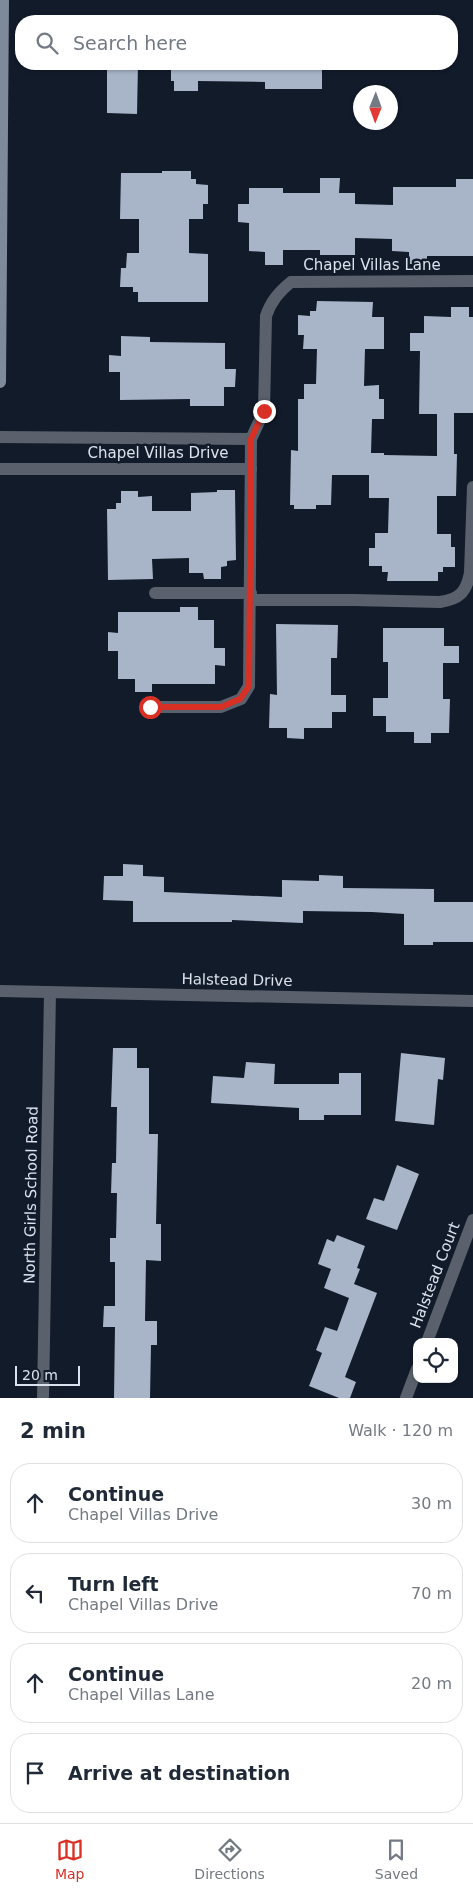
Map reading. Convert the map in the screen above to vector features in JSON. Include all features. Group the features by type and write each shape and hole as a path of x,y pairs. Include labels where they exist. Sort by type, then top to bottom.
{"main road":[{"path":"0,382 3,0"}],"street":[{"name":"Chapel Villas Lane","path":"251,469 251,439 264,411 266,316 270,305 278,293 291,282 473,281"},
{"path":"0,437 251,439"},
{"name":"Chapel Villas Drive","path":"0,469 251,469"},
{"path":"150,707 221,707 240,699 249,686 251,469"},
{"path":"155,592 354,600 440,602 451,600 462,594 468,585 473,487"},
{"name":"Halstead Drive","path":"0,991 473,1001"},
{"name":"North Girls School Road","path":"44,1398 50,992"},
{"name":"Halstead Court","path":"429,1338 473,1220"},
{"path":"406,1398 413,1380"}],"building":[{"path":"107,70 138,70 137,114 107,113"},
{"path":"171,70 322,70 322,89 265,89 265,82 198,81 198,91 174,91 174,81 171,81"},
{"path":"162,171 191,171 191,179 196,179 196,184 208,185 208,204 203,204 203,219 189,219 189,253 208,254 208,302 138,302 138,292 133,292 133,287 120,287 121,268 126,268 127,253 139,253 139,219 120,219 121,173 162,173"},
{"path":"320,178 340,178 339,193 355,193 355,204 393,205 393,187 456,187 456,179 473,179 473,256 427,256 427,264 409,264 409,252 392,251 392,239 355,238 355,255 320,255 320,250 283,250 283,265 265,265 265,252 249,251 249,223 238,222 238,204 249,204 249,188 283,188 283,193 320,193"},
{"path":"317,301 373,302 372,317 384,317 384,349 365,349 364,386 379,385 379,399 384,399 384,419 372,419 371,453 384,453 384,455 437,456 437,414 419,414 420,351 410,351 410,333 424,333 424,316 451,317 451,307 469,307 469,317 473,317 473,413 454,413 454,454 457,454 456,496 437,496 437,534 451,534 451,547 455,547 455,567 443,567 443,572 438,572 438,581 387,581 388,572 382,572 382,566 369,566 369,548 375,548 375,533 388,533 389,498 369,498 369,475 332,475 331,505 316,505 316,509 294,509 294,505 290,505 291,450 298,451 298,399 304,399 304,384 316,384 317,349 303,349 304,335 298,335 298,315 310,316 310,311 316,311"},
{"path":"121,336 150,337 150,342 225,343 225,369 236,369 235,387 224,387 224,406 190,406 190,399 120,400 120,372 109,372 109,355 121,356"},
{"path":"217,490 235,490 236,560 227,561 227,566 221,567 221,579 204,579 203,573 189,573 189,558 152,559 153,579 108,580 107,509 116,509 116,503 121,503 121,491 138,491 138,497 152,496 152,511 191,511 191,493 217,492"},
{"path":"180,607 198,607 198,620 214,620 214,648 225,648 225,666 215,665 215,684 152,684 152,692 135,692 135,679 118,679 118,651 108,651 108,632 118,633 118,612 180,612"},
{"path":"276,624 338,625 337,658 331,658 331,695 346,695 346,712 332,712 332,728 304,728 304,739 287,738 287,728 269,728 270,694 277,695"},
{"path":"383,628 444,628 444,646 459,646 459,663 443,663 443,699 450,699 449,733 431,733 431,743 414,743 414,732 386,732 386,716 373,716 373,698 388,698 388,662 383,662"},
{"path":"123,864 143,865 143,876 164,877 164,892 282,897 282,880 319,881 319,875 343,876 343,888 434,889 434,902 473,902 473,942 433,942 433,945 404,945 404,914 372,912 303,911 303,923 232,920 232,922 133,922 133,901 103,900 104,876 123,876"},
{"path":"113,1048 137,1048 137,1068 149,1068 149,1134 158,1134 156,1224 161,1224 161,1261 146,1260 145,1321 157,1321 157,1345 151,1345 150,1398 114,1398 115,1327 103,1327 104,1306 115,1306 115,1262 110,1262 110,1238 116,1238 117,1193 111,1193 112,1163 116,1163 117,1107 111,1107"},
{"path":"401,1053 445,1058 443,1080 438,1079 434,1125 395,1121"},
{"path":"246,1062 275,1064 274,1084 339,1084 339,1073 361,1073 361,1115 324,1115 324,1120 299,1120 299,1108 211,1103 213,1076 244,1078"},
{"path":"397,1165 419,1174 397,1230 366,1219 374,1198 384,1201"},
{"path":"337,1235 365,1246 357,1268 360,1269 354,1284 377,1293 345,1377 356,1382 350,1398 339,1398 309,1386 322,1353 316,1350 325,1327 337,1331 349,1298 324,1288 331,1269 318,1264 327,1239 334,1242"}],"route":[{"path":"150,707 221,707 240,699 249,686 251,439 264,411"}]}
